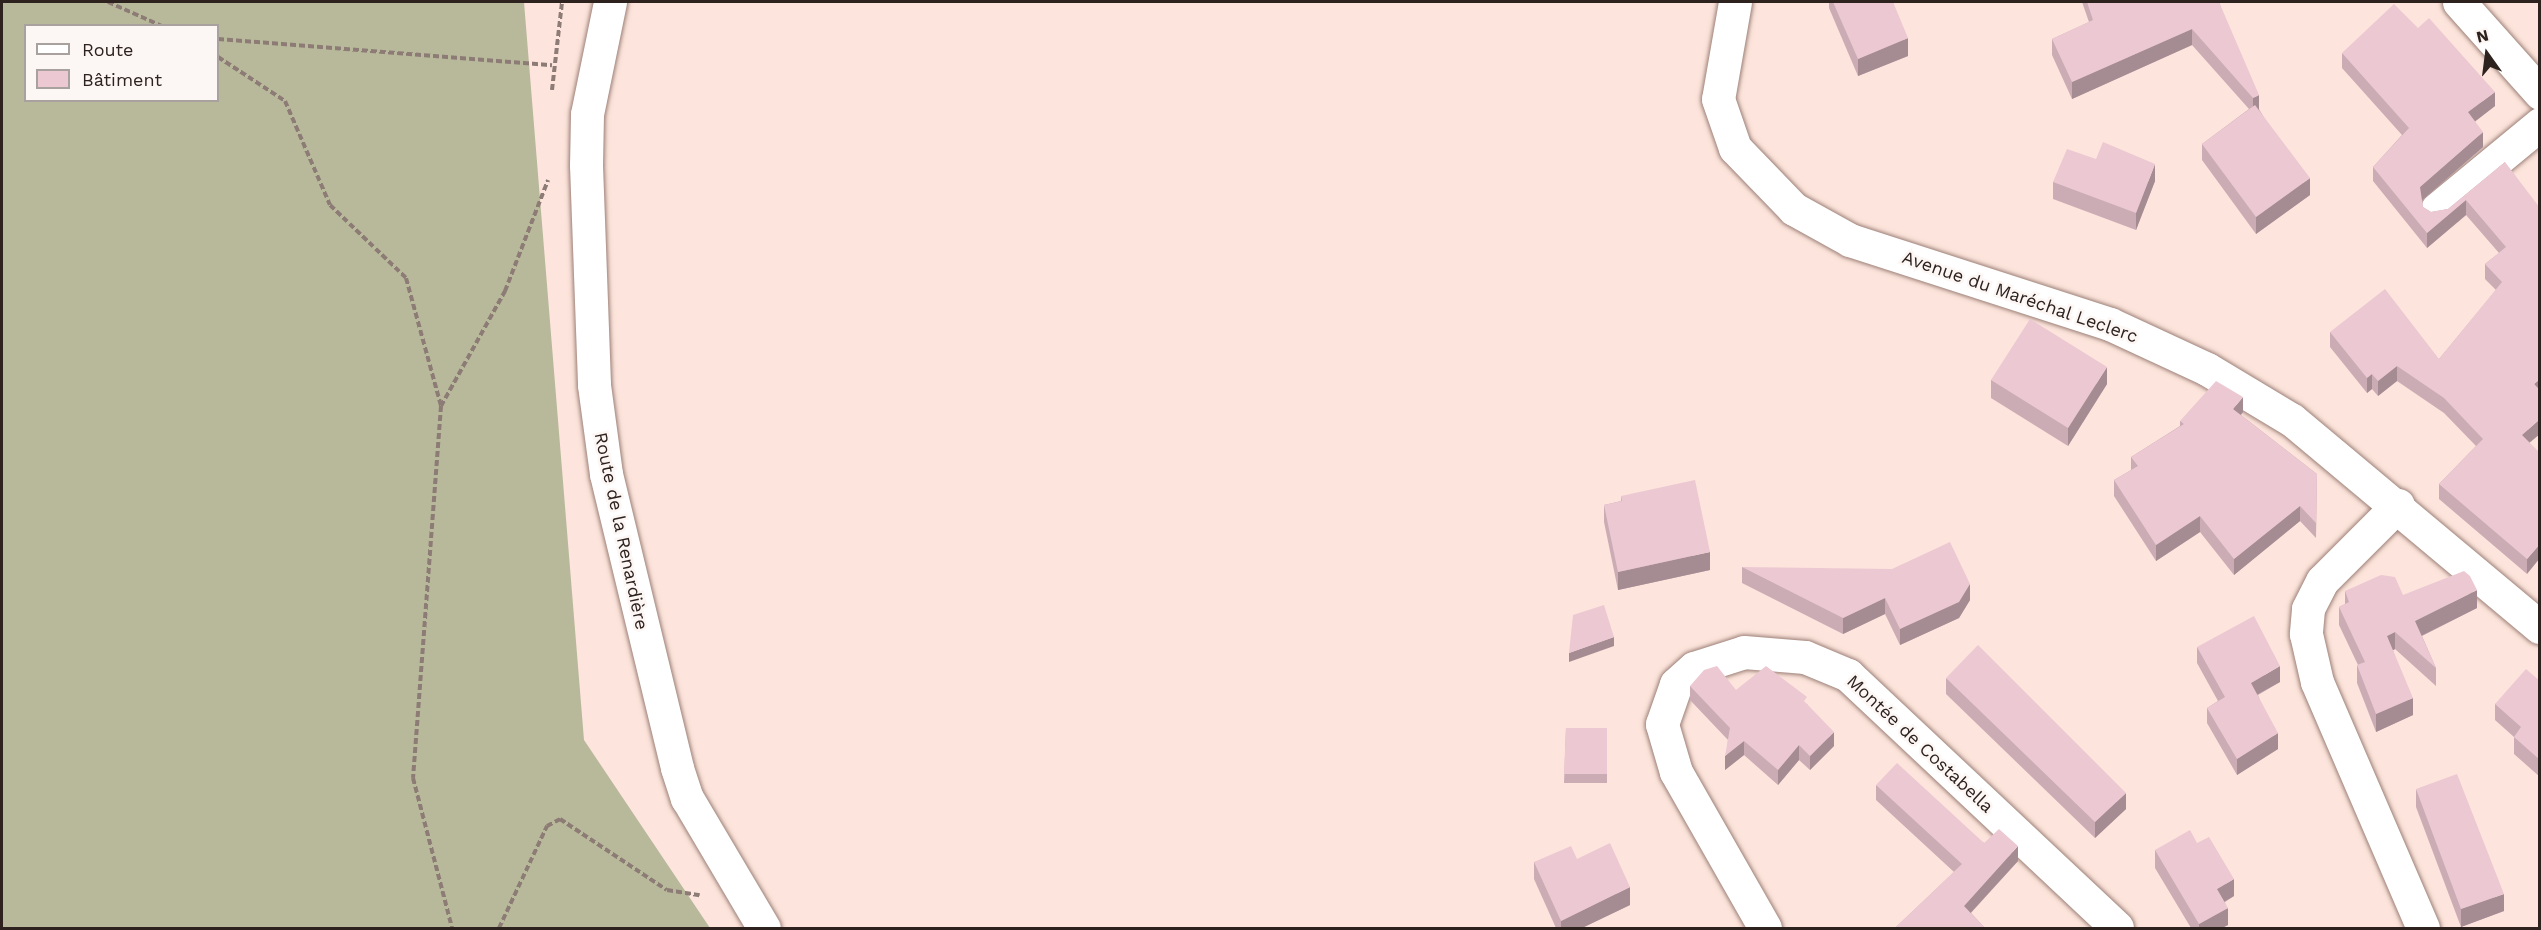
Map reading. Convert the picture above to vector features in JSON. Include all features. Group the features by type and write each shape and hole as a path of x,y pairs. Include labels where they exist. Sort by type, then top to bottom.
{"street":[{"name":"Route de la Renardière","path":"610,2 587,114 587,235 594,385 606,474 677,768 687,798 756,915"},
{"name":"Avenue du Maréchal Leclerc","path":"1736,2 1718,99 1735,148 1794,209 1850,240 2110,324 2207,369 2292,420 2398,505 2501,600 2540,627"},
{"path":"2459,2 2540,93"},
{"path":"2437,209 2540,124"},
{"path":"2398,505 2322,581 2308,609 2306,634 2316,682 2423,928"},
{"name":"Montée de Costabella","path":"1766,928 1676,772 1662,724 1677,684 1694,668 1744,652 1805,657 1848,675 2117,928"}],"path":[{"path":"108,2 158,24"},
{"path":"552,98 551,64 562,2"},
{"path":"219,39 595,67"},
{"path":"219,58 285,101 330,205 406,278 441,406 413,778 453,928"},
{"path":"441,406 505,291 550,175"},
{"path":"499,928 547,826 560,819 667,890 756,915"}],"green space":[{"path":"2,2 524,2 584,740 710,928 2,928"}],"building":[{"path":"1833,2 1893,2 1908,38 1858,59"},
{"path":"2087,2 2219,2 2259,95 2253,98 2192,29 2072,82 2052,39 2093,20"},
{"path":"2394,4 2418,28 2429,18 2495,92 2468,112 2483,132 2420,187 2423,207 2431,212 2448,209 2505,162 2540,208 2540,379 2534,384 2540,390 2540,419 2522,435 2540,453 2540,544 2527,559 2439,484 2483,439 2444,398 2397,366 2378,381 2372,374 2367,378 2330,332 2385,289 2439,359 2502,282 2485,264 2506,247 2466,200 2427,233 2373,167 2409,128 2342,53"},
{"path":"2255,105 2310,178 2256,217 2202,144"},
{"path":"2103,142 2155,164 2136,213 2053,182 2067,149 2096,159"},
{"path":"2030,319 2107,367 2068,428 1991,380"},
{"path":"2216,381 2243,397 2233,409 2317,474 2316,523 2300,506 2234,559 2200,516 2156,545 2114,480 2138,466 2131,457 2184,424 2180,421"},
{"path":"1695,480 1710,552 1618,572 1604,505 1622,501 1621,496"},
{"path":"1950,542 1970,584 1959,602 1900,629 1885,598 1843,618 1742,567 1892,569"},
{"path":"2464,571 2470,576 2477,590 2415,621 2436,668 2395,632 2387,636 2413,698 2376,714 2357,665 2365,662 2339,607 2349,602 2345,591 2381,575 2395,577 2403,595"},
{"path":"1604,605 1614,637 1569,653 1573,615"},
{"path":"2254,616 2280,666 2251,683 2278,733 2237,759 2207,708 2225,697 2197,647"},
{"path":"1978,645 2126,793 2095,822 1946,678"},
{"path":"1717,666 1736,690 1766,666 1807,697 1804,701 1834,732 1810,756 1799,745 1778,770 1744,741 1725,756 1730,728 1690,686 1704,670"},
{"path":"2526,669 2540,681 2540,760 2514,737 2521,727 2495,704"},
{"path":"1566,728 1607,728 1607,774 1564,774"},
{"path":"1897,763 1984,843 1999,829 2018,846 1964,906 1985,928 1896,927 1962,864 1876,785"},
{"path":"2457,774 2504,894 2461,909 2416,789"},
{"path":"2190,830 2197,843 2209,837 2234,879 2217,889 2228,908 2199,924 2155,850"},
{"path":"1610,843 1630,887 1561,921 1534,862 1571,846 1577,859"}]}
